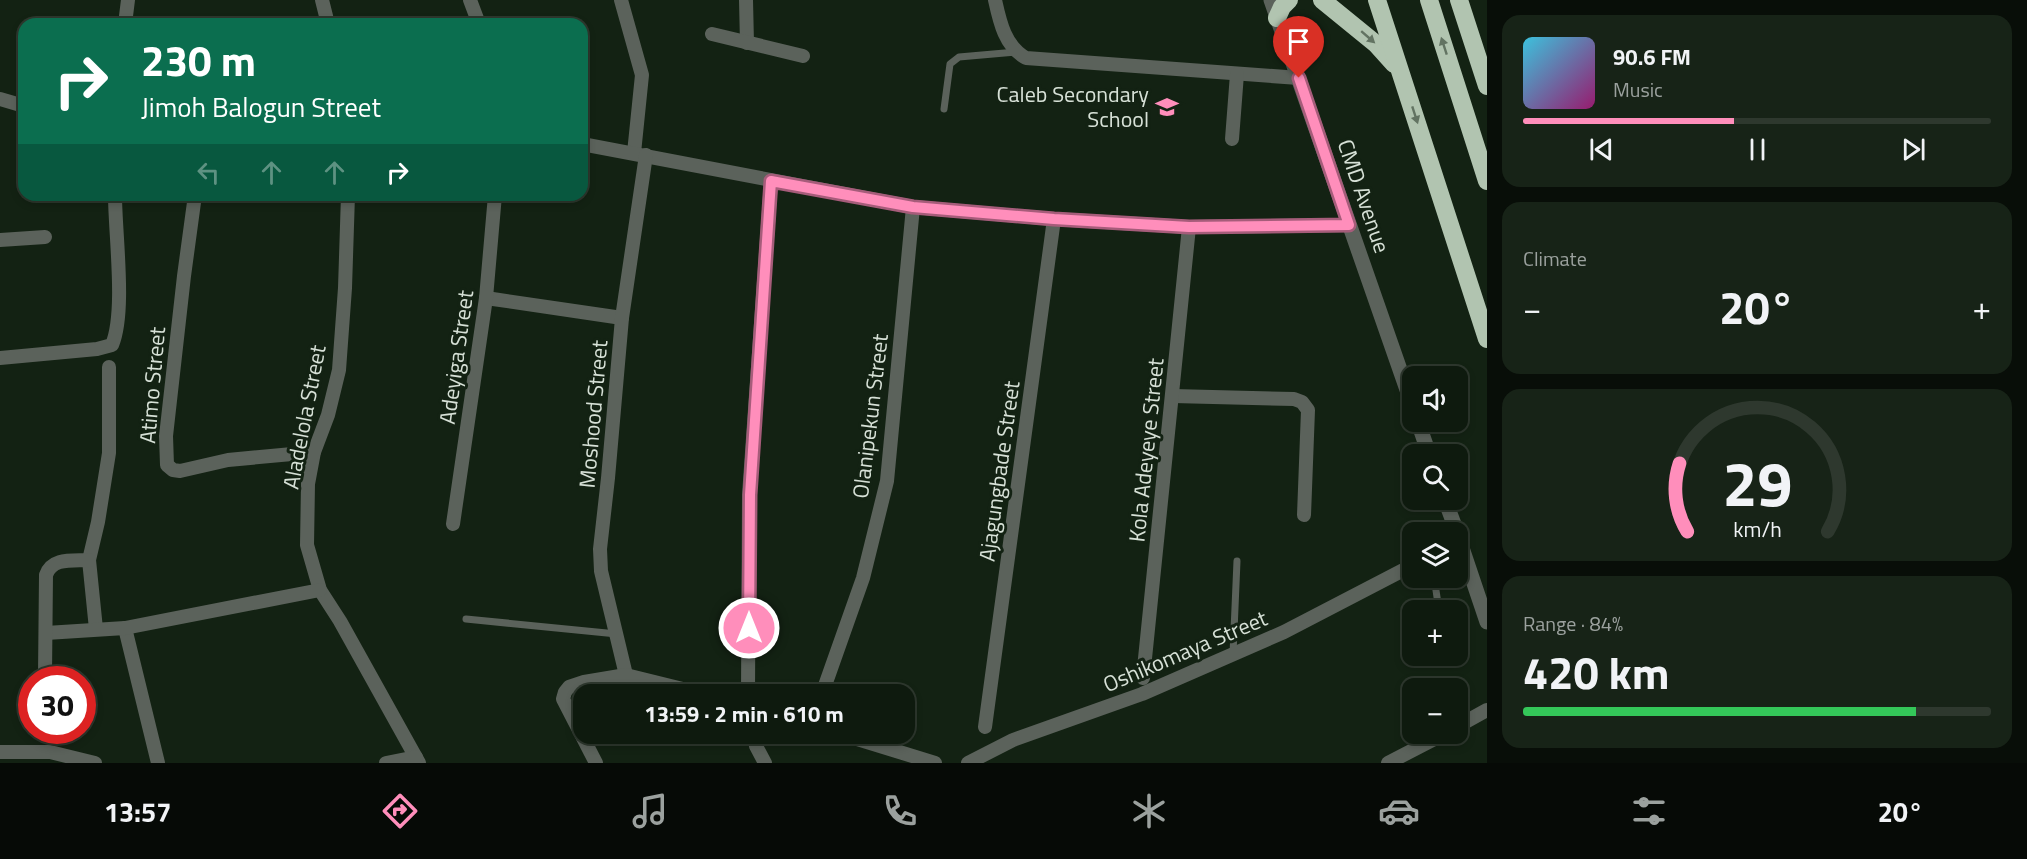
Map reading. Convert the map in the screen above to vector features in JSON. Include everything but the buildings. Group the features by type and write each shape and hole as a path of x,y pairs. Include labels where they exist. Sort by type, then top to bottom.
{"highway":[{"path":"1277,18 1282,7 1289,0"},
{"path":"1322,0 1376,44 1391,59 1404,81"},
{"path":"1377,0 1486,331"},
{"path":"1429,0 1487,182"},
{"path":"1459,0 1487,86"}],"street":[{"path":"126,18 128,0"},
{"path":"322,0 326,18"},
{"path":"470,0 477,18"},
{"name":"Moshood Street","path":"621,0 642,75 640,154 600,549 601,571 626,675"},
{"path":"746,0 747,43"},
{"path":"995,0 1007,40 1016,52 1026,58 1299,78"},
{"name":"CMD Avenue","path":"1271,0 1402,376"},
{"path":"712,34 803,56"},
{"path":"1232,139 1237,74"},
{"path":"0,99 18,104"},
{"path":"588,145 913,207 1189,227 1349,225"},
{"path":"748,684 750,495 771,181"},
{"path":"0,358 97,349 112,345 117,334 115,201"},
{"name":"Atimo Street","path":"194,201 166,436 167,465 173,471 180,471 228,460 314,452"},
{"name":"Aladelola Street","path":"348,201 339,370 328,415 314,452 308,484 307,545 320,590 340,621 417,760"},
{"name":"Adeyiga Street","path":"453,524 486,298 494,201"},
{"name":"Olanipekun Street","path":"826,684 863,578 887,482 913,207"},
{"name":"Ajagungbade Street","path":"985,727 1054,219"},
{"name":"Kola Adeyeye Street","path":"1143,678 1189,227"},
{"path":"0,240 45,237"},
{"path":"486,298 622,318"},
{"path":"96,629 89,560 98,522 109,453 110,367"},
{"path":"1173,396 1294,399 1302,402 1308,410 1304,515"},
{"path":"45,666 46,574 48,568 58,562 89,560"},
{"path":"1468,567 1487,622"},
{"name":"Oshikomaya Street","path":"968,763 1013,740 1142,694 1284,632 1402,572"},
{"path":"46,633 125,628 320,590"},
{"path":"125,628 158,763"},
{"path":"596,763 564,699 568,687 626,675 662,684"},
{"path":"1468,720 1487,710"},
{"path":"756,744 765,763"},
{"path":"873,744 935,763"},
{"path":"1388,763 1425,744"},
{"path":"0,752 50,752 95,763"},
{"path":"386,763 417,760"}],"lane":[{"path":"944,109 950,64 954,59 1016,52"},
{"path":"1233,654 1237,561"},
{"path":"466,619 617,634"}],"place":[{"name":"Caleb Secondary School","path":"1167,107"}],"route":[{"path":"749,628 750,495 771,181 913,207 1054,219 1189,227 1349,225 1299,78"}]}
